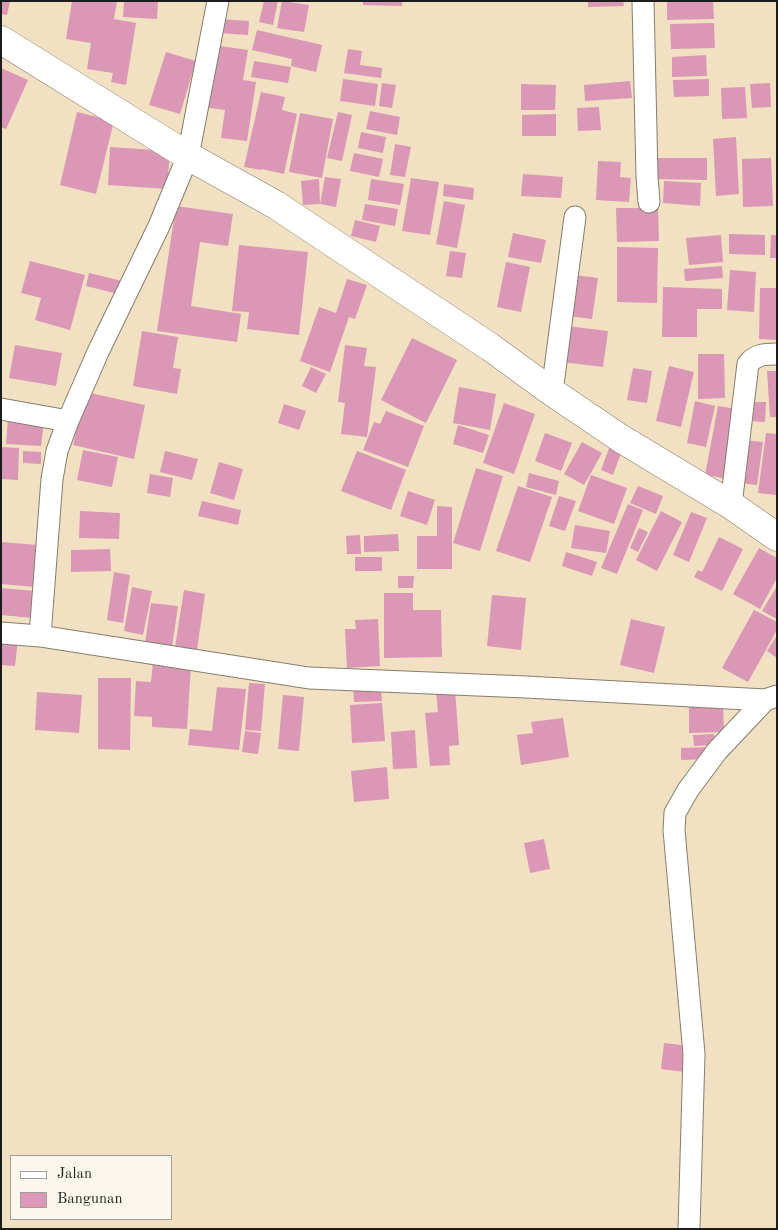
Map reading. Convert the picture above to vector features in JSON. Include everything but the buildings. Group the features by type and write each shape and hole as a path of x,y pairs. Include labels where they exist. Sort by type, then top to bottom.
{"street":[{"path":"40,636 52,479 57,451 98,352 159,226 188,156 218,1"},
{"path":"643,1 646,176 649,202"},
{"path":"1,40 188,156 284,210 490,347 620,438 732,505 777,537"},
{"path":"552,392 575,217"},
{"path":"732,505 748,364 752,359 762,354 777,354"},
{"path":"1,409 68,421"},
{"path":"1,633 40,636 309,678 771,698"},
{"path":"688,1229 694,1054 674,830 675,813 688,790 717,751 771,698"}]}
